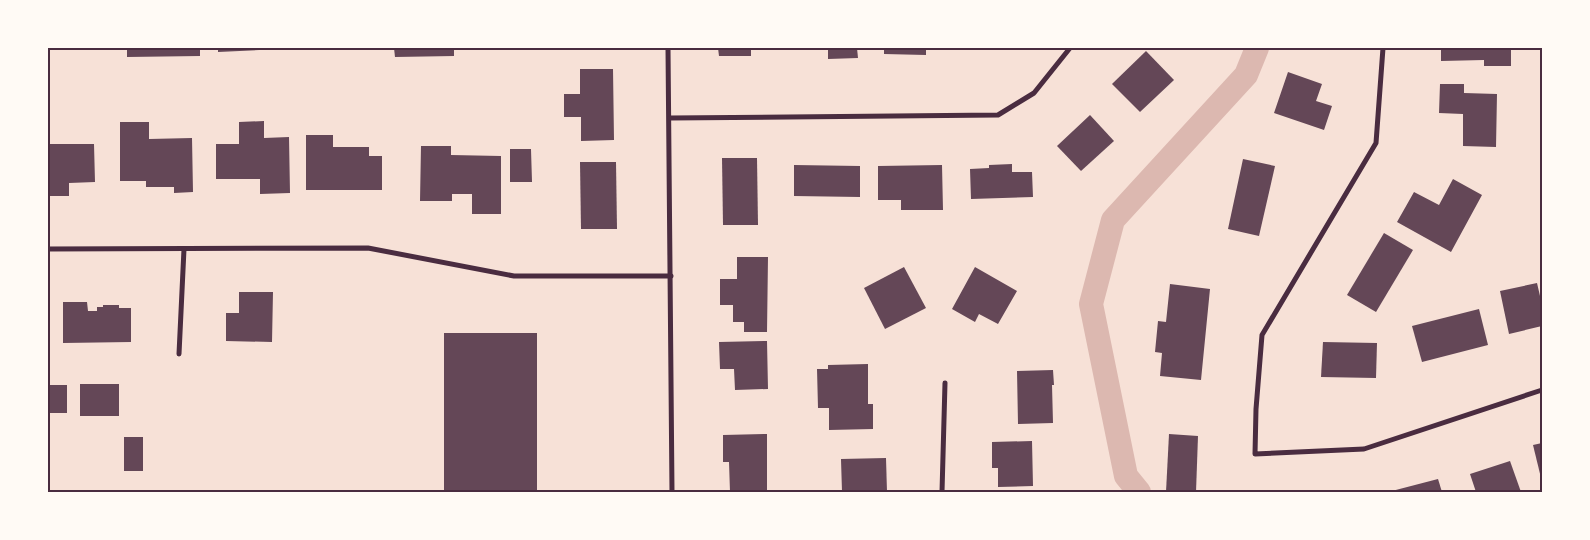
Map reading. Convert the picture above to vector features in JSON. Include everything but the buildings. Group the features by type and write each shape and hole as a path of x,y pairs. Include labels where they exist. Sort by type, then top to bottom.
{"street":[{"path":"668,48 672,492"},
{"path":"670,118 998,115 1034,93 1070,48"},
{"path":"1383,48 1376,142 1262,336 1256,408 1255,454 1364,449 1542,390"},
{"path":"48,249 368,248 514,276 671,276"},
{"path":"179,354 184,249"},
{"path":"942,492 945,383"}],"waterway":[{"path":"1139,492 1126,476 1091,304 1113,220 1246,75 1257,48"}]}
